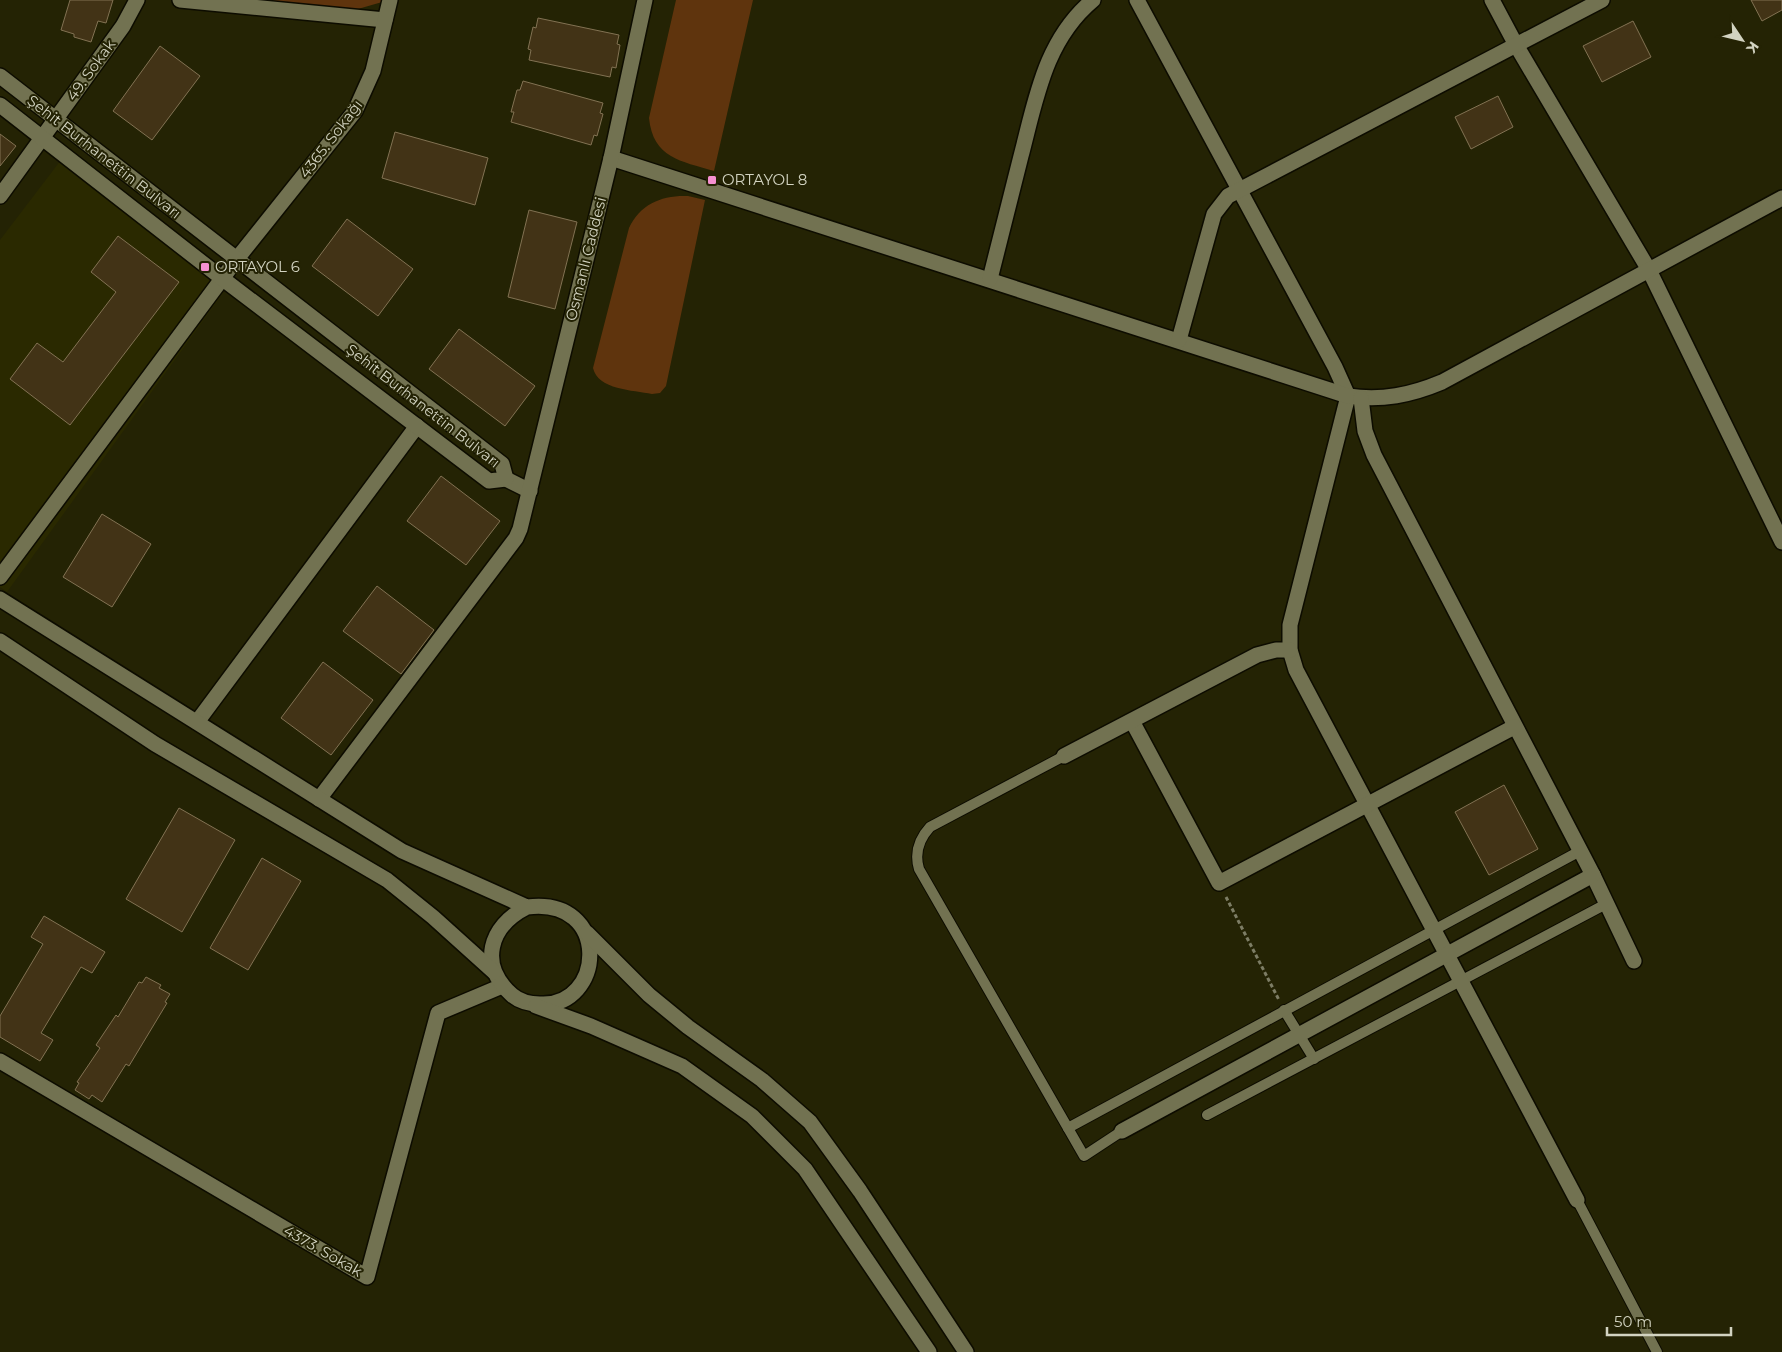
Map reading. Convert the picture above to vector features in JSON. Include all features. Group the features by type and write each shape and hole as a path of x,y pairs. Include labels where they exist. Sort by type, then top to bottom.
{"street":[{"name":"49. Sokak","path":"0,196 123,26 137,0"},
{"path":"180,0 385,20"},
{"name":"4365. Sokağı","path":"0,576 236,260 355,111 373,71 390,0"},
{"name":"Osmanlı Caddesi","path":"319,799 516,538 530,491 544,425 611,158 645,0"},
{"path":"1137,0 1343,382 1355,397 1371,449 1514,727 1593,875 1634,961"},
{"path":"1492,0 1516,45 1649,270 1782,542"},
{"path":"1179,340 1214,214 1228,196 1602,0"},
{"path":"990,279 1042,74 1060,38 1087,2"},
{"name":"Şehit Burhanettin Bulvarı","path":"0,76 502,464 506,479 489,481 223,279 0,105"},
{"path":"611,158 1355,397 1400,396 1442,382 1782,198"},
{"path":"1355,397 1292,612 1289,631 1290,650 1300,680 1577,1200"},
{"path":"197,722 417,426"},
{"path":"506,479 530,491"},
{"path":"0,599 402,851 527,907"},
{"path":"0,642 155,744 387,880 433,916 494,972 502,986 514,997 591,1026 682,1066 752,1116 805,1169 929,1352"},
{"path":"1064,756 1257,655 1276,650 1290,650"},
{"path":"1132,721 1219,883 1514,727"},
{"path":"1122,1131 1593,875"},
{"path":"494,972 491,956 494,940 501,926 513,914 527,907 543,905 559,909 574,917 584,930 649,995 762,1080 810,1122 860,1191 966,1352"},
{"path":"530,1004 546,1005 562,1000 576,991 586,977 590,962 590,945 584,930"},
{"name":"4373. Sokak","path":"0,1061 367,1277 438,1013 502,986"}],"lane":[{"path":"1064,756 930,827 920,841 917,856 919,869 1084,1156 1122,1131"},
{"path":"1068,1128 1580,851"},
{"path":"1207,1115 1606,904"},
{"path":"1284,1010 1314,1059"},
{"path":"1577,1200 1657,1352"}],"path":[{"path":"1219,883 1284,1010"}],"shaded area":[{"path":"219,0 389,0 358,9"},
{"path":"676,0 753,0 714,171 680,160 663,150 656,142 649,118"},
{"path":"61,160 226,289 7,592 0,587 0,240"},
{"path":"688,196 705,200 666,386 660,393 652,394 609,385 596,375 593,368 629,228 639,213 653,203 669,197"}],"building":[{"path":"70,0 113,0 106,23 98,21 91,42 74,37 74,34 61,30"},
{"path":"1751,0 1782,0 1782,10 1762,21"},
{"path":"538,18 619,35 617,44 620,45 616,68 612,67 610,77 529,60 531,50 528,49 533,27 536,28"},
{"path":"1633,21 1651,57 1602,82 1583,46"},
{"path":"160,46 200,76 152,140 113,111"},
{"path":"523,81 603,103 600,113 603,114 597,136 594,135 591,145 511,122 514,112 511,112 517,90 520,90"},
{"path":"1498,96 1513,127 1471,149 1455,117"},
{"path":"395,132 488,158 475,205 382,178"},
{"path":"0,134 16,146 0,166"},
{"path":"529,210 577,222 555,309 508,297"},
{"path":"347,219 413,269 378,316 312,266"},
{"path":"118,236 179,282 70,425 10,379 37,343 63,362 116,292 91,272"},
{"path":"459,329 535,386 505,426 429,369"},
{"path":"441,476 500,521 466,565 407,521"},
{"path":"102,514 151,544 112,607 63,577"},
{"path":"377,586 434,630 401,674 343,631"},
{"path":"323,662 373,700 331,755 281,718"},
{"path":"1504,785 1538,849 1489,875 1455,812"},
{"path":"179,808 235,840 182,932 126,899"},
{"path":"262,858 301,881 248,970 210,948"},
{"path":"44,916 105,952 92,973 81,967 41,1033 53,1040 40,1061 0,1037 0,1016 43,944 31,937"},
{"path":"146,977 161,985 159,988 170,994 165,1002 167,1003 129,1066 126,1064 102,1102 92,1095 89,1099 75,1090 79,1083 77,1082 100,1048 96,1045 116,1015 118,1017 139,982 142,983"}],"place":[{"name":"ORTAYOL 8","path":"712,180"},
{"name":"ORTAYOL 6","path":"205,267"}]}
